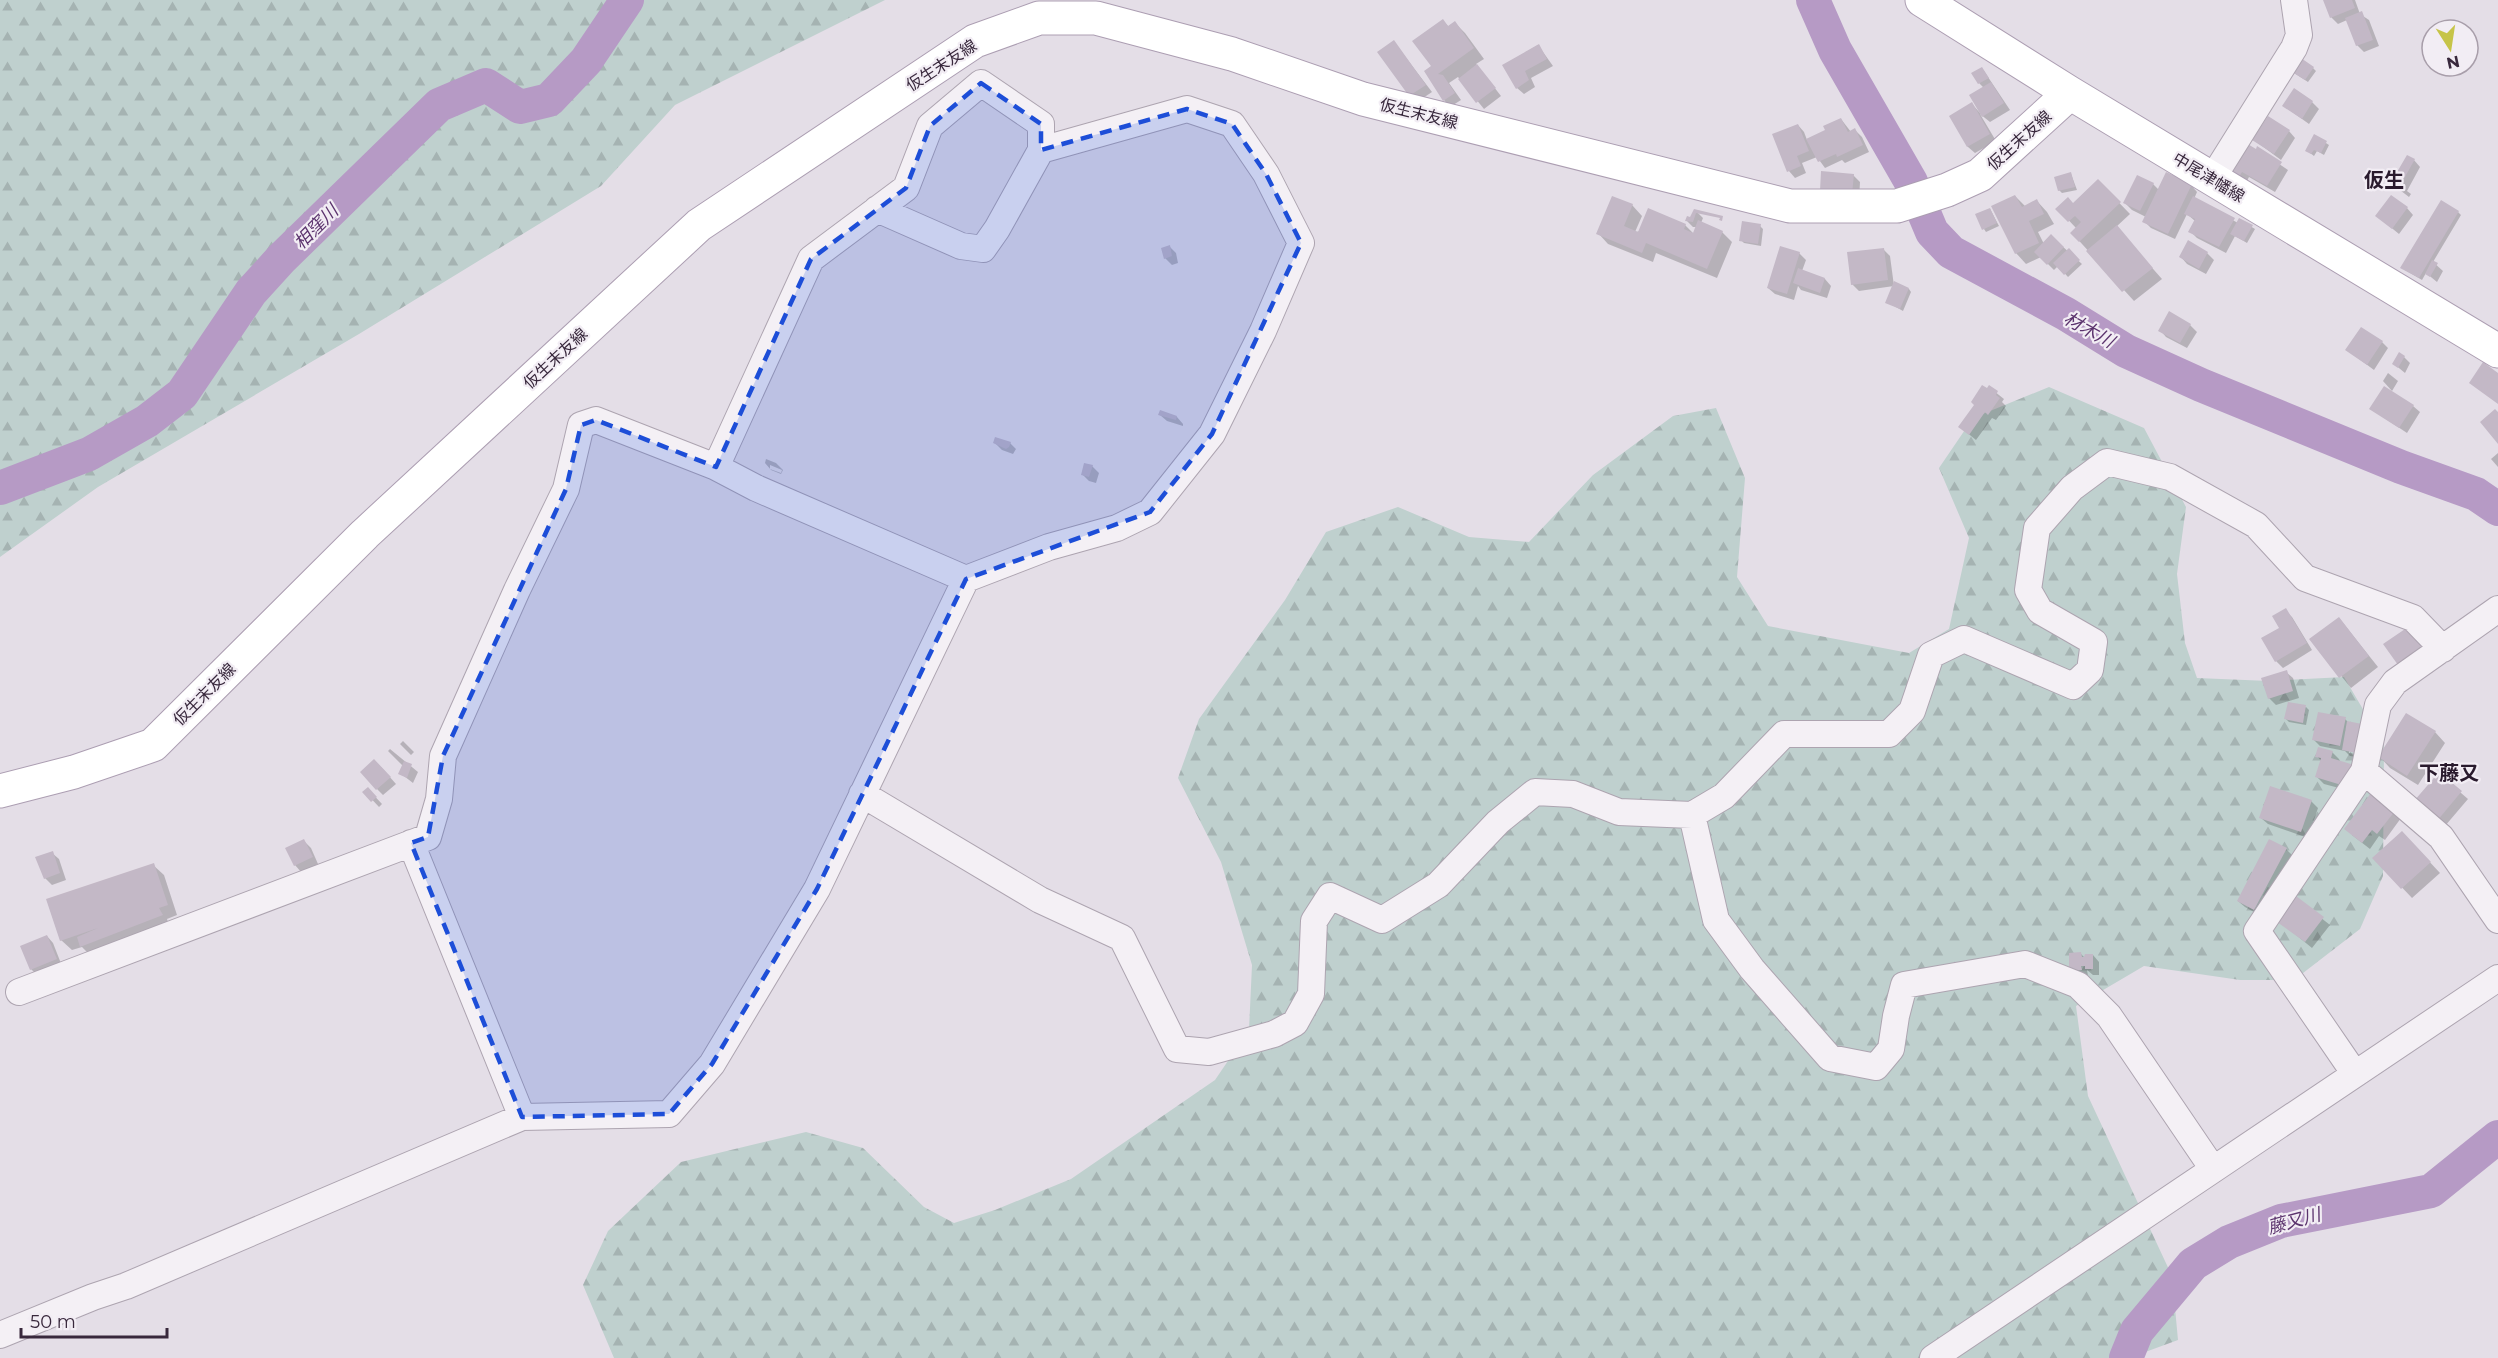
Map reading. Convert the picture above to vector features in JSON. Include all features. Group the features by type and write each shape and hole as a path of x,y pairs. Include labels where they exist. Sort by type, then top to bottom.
{"main road":[{"name":"中尾津幡線","path":"1922,0 2070,93 2498,351"},
{"name":"仮生末友線","path":"0,791 74,772 153,744 365,534 699,225 975,40 1039,18 1095,18 1232,54 1363,99 1790,206 1897,206 1947,190 1980,175 2070,93"}],"street":[{"path":"2212,179 2294,48 2299,35 2294,0"},
{"path":"716,466 811,259 906,188 930,126 981,83 1041,124 1041,150 997,229 983,249 961,246 878,209"},
{"path":"0,1335 126,1287 522,1117 669,1114 712,1064 817,889 966,579 1049,547 1116,528 1150,512 1212,434 1263,331 1301,243 1266,174 1232,124 1187,108 1041,150"},
{"path":"20,992 428,837 439,799 443,756 517,590 566,489 581,425 596,420 716,466 756,488 966,579"},
{"path":"862,794 1040,900 1122,938 1177,1049 1209,1052 1274,1034 1295,1023 1311,994 1314,921 1330,896 1382,920 1438,885 1475,850 1498,822 1534,792 1573,794 1618,812 1692,815 1724,795 1784,734 1889,734 1912,711 1931,655 1964,639 2073,686 2090,670 2094,642 2040,612 2028,590 2037,528 2072,488 2107,462 2170,477 2256,525 2305,578 2413,618 2443,649"},
{"path":"2355,1074 2257,931 2364,771 2378,705 2395,682 2498,609"},
{"path":"2364,771 2441,837 2498,920"},
{"path":"1692,815 1716,920 1752,969 1830,1058 1876,1067 1891,1049 1904,986 2025,964 2078,985 2109,1016 2213,1169"},
{"path":"411,843 522,1117"},
{"path":"1933,1358 2498,978"}],"highlighted area":[{"path":"981,83 1041,124 1041,150 1187,109 1232,124 1266,174 1301,243 1212,434 1150,512 966,579 817,889 712,1064 669,1114 522,1117 411,843 428,837 443,756 566,489 581,425 596,420 716,467 811,259 906,188 930,126"}],"green space":[{"path":"0,0 885,0 675,105 601,186 359,334 98,487 0,557"},
{"path":"2049,387 2144,428 2186,507 2177,574 2185,643 2197,678 2269,681 2344,677 2384,745 2383,876 2360,929 2294,980 2240,980 2144,966 2076,1006 2088,1096 2172,1276 2178,1340 2129,1358 614,1358 583,1285 608,1231 681,1162 806,1132 863,1148 924,1207 954,1223 995,1210 1071,1179 1215,1080 1249,1030 1252,965 1221,862 1178,778 1199,719 1285,600 1326,532 1398,507 1469,537 1529,542 1593,475 1673,416 1716,408 1745,478 1737,577 1768,626 1909,653 1949,629 1969,538 1939,468 1973,418"}],"building":[{"path":"2323,0 2352,0 2355,8 2330,18"},
{"path":"2362,11 2373,40 2356,46 2345,18"},
{"path":"1443,19 1448,26 1455,21 1474,48 1438,74 1443,75 1455,93 1443,101 1424,71 1431,66 1412,41"},
{"path":"1394,40 1426,85 1409,96 1377,52"},
{"path":"1539,44 1547,59 1525,71 1529,80 1516,89 1502,65"},
{"path":"2298,56 2314,67 2305,80 2289,70"},
{"path":"1477,64 1496,88 1476,103 1458,79"},
{"path":"1982,67 1989,78 1978,84 1971,73"},
{"path":"1991,82 2004,103 1982,117 1969,95"},
{"path":"2294,88 2313,101 2302,119 2282,106"},
{"path":"1972,102 1990,134 1967,147 1949,116"},
{"path":"2268,116 2290,130 2274,154 2252,140"},
{"path":"1841,118 1848,132 1855,128 1863,145 1837,157 1836,154 1818,162 1806,139 1825,130 1823,126"},
{"path":"1798,124 1809,151 1797,156 1801,166 1787,172 1772,134"},
{"path":"2314,134 2327,141 2321,153 2314,150 2311,154 2305,151"},
{"path":"2246,143 2256,149 2257,146 2282,162 2267,186 2242,172 2239,177 2229,172"},
{"path":"2407,155 2415,159 2401,184 2405,186 2402,191 2390,184"},
{"path":"1821,171 1854,174 1852,194 1820,191"},
{"path":"2071,172 2075,187 2058,191 2054,177"},
{"path":"2166,172 2192,184 2168,234 2142,222"},
{"path":"2137,175 2154,183 2140,211 2123,203"},
{"path":"2098,179 2121,202 2079,242 2070,233 2081,222 2075,216 2068,222 2055,209 2068,197 2073,203"},
{"path":"2015,195 2022,207 2037,199 2044,214 2029,221 2039,243 2015,254 1991,206"},
{"path":"2391,195 2408,207 2392,229 2375,216"},
{"path":"1612,196 1633,204 1624,226 1638,232 1648,208 1686,224 1684,229 1693,233 1698,220 1723,231 1707,269 1646,243 1642,253 1596,234"},
{"path":"2193,196 2235,218 2219,247 2188,232 2195,219 2184,214"},
{"path":"2441,200 2459,211 2419,278 2400,268"},
{"path":"1990,208 1997,223 1982,230 1975,214"},
{"path":"1694,209 1723,216 1722,221 1719,220 1720,218 1696,213 1693,222 1685,221"},
{"path":"2239,218 2253,225 2244,241 2230,234"},
{"path":"1742,221 1761,224 1758,244 1739,241"},
{"path":"2117,225 2153,268 2122,292 2086,251"},
{"path":"2051,234 2064,247 2047,265 2034,252"},
{"path":"2188,240 2208,252 2199,269 2179,257"},
{"path":"1170,245 1172,256 1164,259 1161,248"},
{"path":"1780,246 1800,252 1787,294 1767,288"},
{"path":"1884,248 1888,280 1851,285 1847,252"},
{"path":"2069,248 2080,260 2064,275 2053,263"},
{"path":"2432,260 2438,263 2430,277 2425,274"},
{"path":"1798,268 1825,278 1820,293 1793,283"},
{"path":"1894,281 1909,288 1900,309 1885,303"},
{"path":"2169,311 2191,324 2180,343 2158,331"},
{"path":"2361,327 2383,341 2367,365 2345,350"},
{"path":"2399,352 2405,356 2398,368 2392,364"},
{"path":"2483,362 2498,373 2498,404 2469,383"},
{"path":"1982,385 1987,388 1989,385 1998,391 1996,395 2000,398 1988,415 1985,412 1969,435 1958,427 1974,405 1971,402"},
{"path":"2384,386 2414,405 2399,428 2369,409"},
{"path":"2495,409 2498,412 2498,444 2480,422"},
{"path":"1160,410 1177,416 1176,420 1158,415"},
{"path":"995,437 1011,442 1009,447 1006,449 993,443"},
{"path":"1084,463 1093,465 1089,477 1081,475"},
{"path":"2286,608 2307,643 2275,662 2261,638 2279,628 2272,616"},
{"path":"2339,617 2369,656 2339,678 2309,639"},
{"path":"2408,627 2428,644 2398,665 2383,644"},
{"path":"2287,670 2293,691 2268,699 2261,678"},
{"path":"2288,702 2306,705 2303,723 2284,719"},
{"path":"2318,712 2346,717 2340,746 2312,740"},
{"path":"2406,713 2436,731 2407,776 2378,757"},
{"path":"2347,721 2362,724 2356,753 2342,750"},
{"path":"2318,747 2333,751 2331,758 2354,765 2348,787 2315,777 2321,758 2315,757"},
{"path":"374,759 391,777 376,790 360,772"},
{"path":"404,761 412,764 407,778 398,774"},
{"path":"2439,772 2462,791 2437,821 2414,801"},
{"path":"2270,786 2312,800 2301,832 2259,818"},
{"path":"368,787 377,797 371,802 362,792"},
{"path":"2371,793 2395,811 2377,834 2372,830 2362,843 2344,829"},
{"path":"2402,831 2431,862 2401,889 2372,858"},
{"path":"304,839 313,857 294,866 285,848"},
{"path":"2269,839 2287,848 2254,910 2237,901"},
{"path":"53,851 60,873 44,879 35,857"},
{"path":"154,863 168,905 159,908 163,915 80,947 77,937 98,928 60,941 46,899"},
{"path":"2296,896 2324,917 2305,942 2277,922"},
{"path":"47,935 57,959 30,970 20,946"},
{"path":"2081,952 2082,957 2085,954 2093,954 2093,969 2085,969 2085,966 2081,966 2082,970 2069,970 2069,953"}],"waterway":[{"name":"相窪川","path":"0,488 89,454 147,421 182,394 251,292 281,259 439,105 486,85 520,107 549,100 586,61 627,0"},
{"name":"材木川","path":"1813,0 1835,50 1911,182 1932,232 1951,252 2066,314 2126,351 2201,385 2401,467 2476,494 2498,509"},
{"name":"藤又川","path":"2126,1358 2137,1331 2193,1264 2229,1242 2281,1221 2431,1191 2498,1137"}],"district":[{"name":"仮生","path":"2384,180"},
{"name":"下藤又","path":"2449,773"}]}
